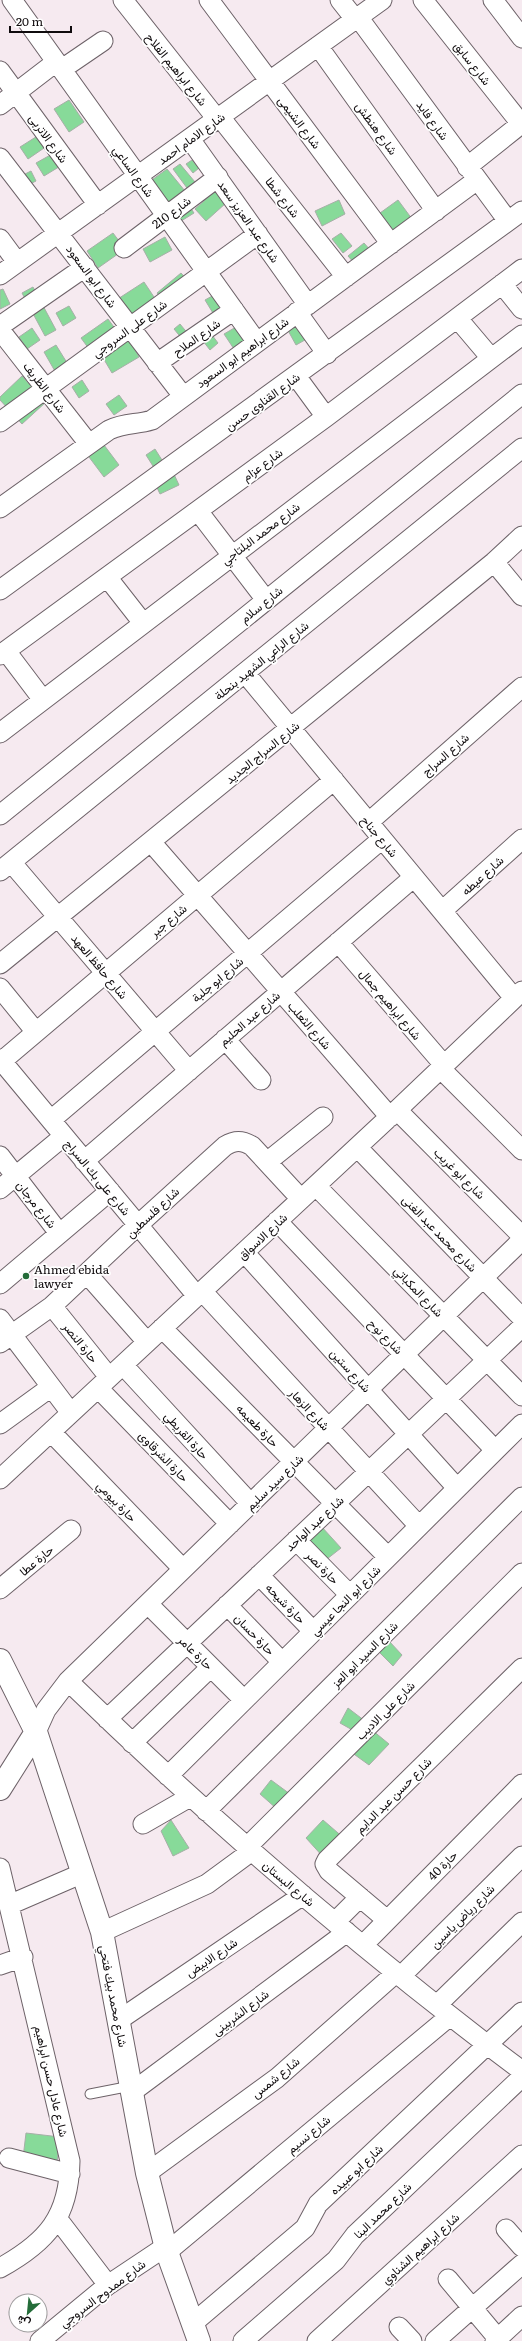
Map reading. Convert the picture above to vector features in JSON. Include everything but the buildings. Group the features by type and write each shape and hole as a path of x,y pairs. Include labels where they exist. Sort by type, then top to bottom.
{"street":[{"name":"شارع الساعي","path":"12,0 256,341"},
{"name":"شارع ابراهيم الفلاح","path":"123,0 219,118"},
{"name":"شارع الشيمى","path":"208,0 391,244"},
{"name":"شارع فايد","path":"340,0 357,18 472,174 518,216"},
{"name":"شارع الامام احمد","path":"0,275 382,0"},
{"name":"شارع سابق","path":"423,0 522,125"},
{"path":"493,0 522,38"},
{"path":"0,106 16,93 103,41"},
{"name":"شارع هنطش","path":"318,46 436,211"},
{"name":"شارع الاتربى","path":"0,70 98,205"},
{"name":"شارع شطا","path":"219,118 346,277"},
{"name":"شارع ابراهيم ابو السعود","path":"0,508 89,444 121,424 142,423 152,420 256,341 436,211 522,125"},
{"name":"شارع عبد العزيز سعد","path":"190,139 258,234 302,308 327,354"},
{"name":"شارع ابو السعود","path":"0,158 59,232 183,396"},
{"name":"شارع 210","path":"124,248 218,177"},
{"name":"شارع القناوى حسن","path":"0,590 518,216"},
{"name":"شارع على السروجي","path":"0,422 258,234"},
{"path":"0,239 17,262"},
{"path":"0,326 85,267"},
{"name":"شارع عزام","path":"3,653 326,417 458,319 522,269"},
{"path":"502,284 522,309"},
{"name":"شارع الملاح","path":"158,363 234,310"},
{"path":"458,319 491,358"},
{"name":"شارع الظريف","path":"0,330 89,444"},
{"name":"شارع محمد البلتاجي","path":"0,734 231,555 522,335"},
{"path":"296,376 326,417"},
{"name":"شارع سلام","path":"0,815 522,394"},
{"name":"شارع الراعي الشهيد بنحلة","path":"6,866 522,448"},
{"path":"198,511 266,600"},
{"name":"شارع السراج الجديد","path":"0,964 494,562 522,536"},
{"path":"494,562 522,596"},
{"path":"107,577 143,623"},
{"path":"3,653 43,700"},
{"name":"شارع جناح","path":"245,673 442,911 518,995"},
{"name":"شارع السراج","path":"368,822 522,687"},
{"name":"شارع جبر","path":"1,1060 334,780"},
{"name":"شارع ابو جلبة","path":"51,1120 382,839"},
{"name":"شارع عيطه","path":"442,911 522,839"},
{"name":"شارع الثعلب","path":"151,842 280,991 393,1114"},
{"name":"شارع حافظ العهد","path":"6,866 58,917 189,1070"},
{"name":"شارع عبد الحليم","path":"84,1160 414,877"},
{"name":"شارع ابراهيم جمال","path":"338,942 442,1067 522,1150"},
{"path":"0,988 36,1032"},
{"name":"شارع الاسواق","path":"0,1479 316,1186 518,995"},
{"path":"226,1039 261,1080"},
{"name":"شارع على بك السراج","path":"1,1060 138,1225 199,1294"},
{"name":"شارع ابو غريب","path":"393,1114 522,1236"},
{"path":"267,1162 322,1117"},
{"path":"0,1189 64,1136"},
{"name":"شارع فلسطين","path":"6,1339 52,1306 88,1275 138,1225 225,1146 232,1142 243,1141 252,1146 301,1199"},
{"name":"شارع محمد عبد الغنى","path":"357,1147 522,1318"},
{"name":"شارع مرجان","path":"0,1156 59,1233"},
{"name":"شارع المكباتي","path":"316,1186 522,1396"},
{"path":"0,1284 110,1191"},
{"name":"شارع نوح","path":"277,1221 495,1450"},
{"name":"شارع سيد سليم","path":"36,1732 46,1710 68,1681 522,1240"},
{"name":"شارع ستين","path":"244,1252 458,1488"},
{"path":"88,1275 147,1342"},
{"name":"شارع الزهار","path":"199,1294 329,1428 419,1526"},
{"name":"حارة النصر","path":"52,1306 110,1377"},
{"path":"0,1319 6,1339 51,1387 71,1413"},
{"name":"شارع عبد الواحد","path":"107,1719 522,1327"},
{"name":"حارة طعيمه","path":"162,1328 388,1557"},
{"name":"حارة القريطي","path":"110,1377 251,1504"},
{"name":"حارة الشرقاوى","path":"110,1377 230,1524"},
{"path":"0,1424 51,1387"},
{"name":"شارع ابو النجا عيسي","path":"168,1776 522,1424"},
{"name":"حارة بيومي","path":"51,1432 183,1569"},
{"name":"شارع السيد ابو العز","path":"206,1811 522,1497"},
{"name":"حارة عطا","path":"0,1589 71,1530"},
{"name":"حارة نصر","path":"296,1540 350,1595"},
{"name":"شارع على الاديب","path":"102,1932 207,1884 250,1849 522,1574"},
{"name":"حارة شيحه","path":"259,1575 313,1631"},
{"name":"حارة عامر","path":"148,1604 244,1700"},
{"name":"حارة حسان","path":"227,1605 282,1662"},
{"name":"شارع محمد بيك فتحي","path":"0,1660 36,1732 102,1932 120,2020 147,2174 166,2250 195,2333"},
{"path":"132,1743 211,1667"},
{"name":"شارع حسن عبد الدايم","path":"387,1920 328,1871 326,1864 327,1860 522,1668"},
{"name":"شارع البستان","path":"68,1681 132,1743 206,1811 303,1895 443,2010 522,2071"},
{"path":"0,1789 36,1732"},
{"name":"حارة 40","path":"363,1945 522,1784"},
{"path":"143,1824 190,1796"},
{"name":"شارع رياض ياسين","path":"399,1974 522,1856"},
{"name":"شارع عادل حسن ابراهيم","path":"0,1868 8,1917 23,1957 68,2148 70,2174 66,2196 57,2218 49,2230 28,2252 0,2268"},
{"path":"8,1917 83,1873"},
{"name":"شارع الابيض","path":"120,2020 303,1895"},
{"name":"شارع الشربينى","path":"132,2089 341,1927 360,1897"},
{"name":"شارع نسيم","path":"166,2250 443,2010 522,1922"},
{"path":"0,1965 23,1957"},
{"name":"شارع شمس","path":"147,2174 277,2078 399,1974"},
{"name":"شارع ابو عبيده","path":"195,2333 305,2228 318,2204 522,2012"},
{"name":"شارع محمد البنا","path":"243,2341 336,2260 355,2235 522,2077"},
{"name":"شارع ابراهيم الشناوي","path":"317,2341 522,2155"},
{"path":"10,2158 70,2174"},
{"path":"57,2218 108,2285"},
{"path":"506,2229 522,2247"},
{"name":"شارع ممدوح السروجي","path":"40,2341 108,2285 166,2250"},
{"path":"436,2341 522,2264"},
{"path":"448,2279 473,2308 497,2340 522,2316"},
{"path":"400,2327 412,2341"}],"lane":[{"path":"90,2094 132,2089"}],"place":[{"name":"Ahmed ebida lawyer","path":"26,1276"}]}
